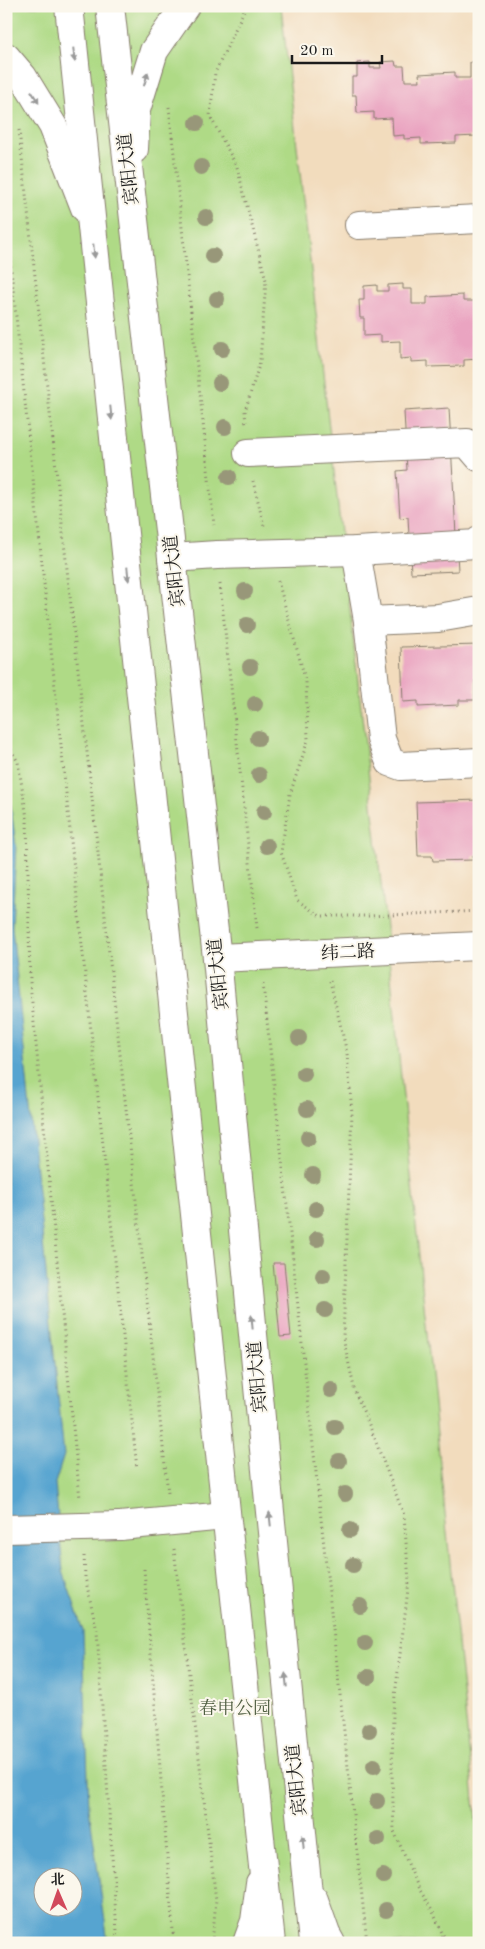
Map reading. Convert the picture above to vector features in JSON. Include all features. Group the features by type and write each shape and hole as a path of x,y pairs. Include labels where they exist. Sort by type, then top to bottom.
{"main road":[{"path":"69,6 271,1943"},
{"name":"宾阳大道","path":"110,6 217,958 313,1943"},
{"path":"131,196 136,110 154,51 185,6"},
{"path":"6,58 23,78 53,126 69,162 91,224"},
{"path":"359,225 479,219"},
{"path":"248,453 467,443 479,456"},
{"path":"172,558 356,551 477,544 479,541"},
{"path":"356,551 368,621 381,739 390,762 401,766 479,762"},
{"path":"368,621 438,618 479,611"},
{"name":"纬二路","path":"217,958 479,946"},
{"path":"6,1529 120,1526 225,1516"},
{"path":"247,1943 255,1921 262,1867"},
{"path":"306,1873 330,1943"}],"path":[{"path":"20,134 168,1499"},
{"path":"6,221 137,1469"},
{"path":"6,741 18,762 27,818 30,982 80,1502"},
{"path":"328,976 347,1053 352,1113 343,1337 355,1392 404,1515 409,1581 393,1712 392,1774 394,1832 418,1887 433,1912 443,1935 451,1943"},
{"path":"83,1548 85,1577 97,1630 117,1932 115,1943"},
{"path":"174,1548 216,1900 212,1943"},
{"path":"144,1569 174,1943"},
{"path":"438,1943 443,1935"}],"green space":[{"name":"春申公园","path":"6,6 281,6 385,918 479,1850 479,1943 6,1943"}],"water":[{"path":"6,784 9,792 16,846 12,927 64,1455 55,1483 63,1571 83,1631 89,1808 107,1936 106,1943 6,1943"}],"building":[{"path":"395,61 396,66 404,66 405,81 420,81 419,74 455,72 455,78 470,78 470,62 479,62 479,132 475,132 476,136 456,137 456,143 421,144 421,138 404,139 404,135 393,136 392,118 374,119 374,112 357,113 356,95 352,95 352,77 357,77 357,63 370,62 370,68 381,68 380,62"},
{"path":"403,284 403,289 412,289 412,304 427,304 427,297 463,295 463,301 479,301 479,359 464,360 464,366 428,367 428,361 411,362 411,358 400,359 400,341 381,342 381,335 364,336 364,318 360,318 359,300 364,300 364,286 377,285 377,291 388,291 388,285"},
{"path":"449,408 458,571 411,573 408,517 400,518 397,471 407,470 404,411"},
{"path":"479,645 479,680 475,680 475,700 459,700 459,705 418,707 418,701 403,702 401,647"},
{"path":"479,800 479,855 473,855 473,860 433,861 432,856 418,856 416,802"},
{"path":"273,1263 284,1263 291,1336 280,1337"}]}
